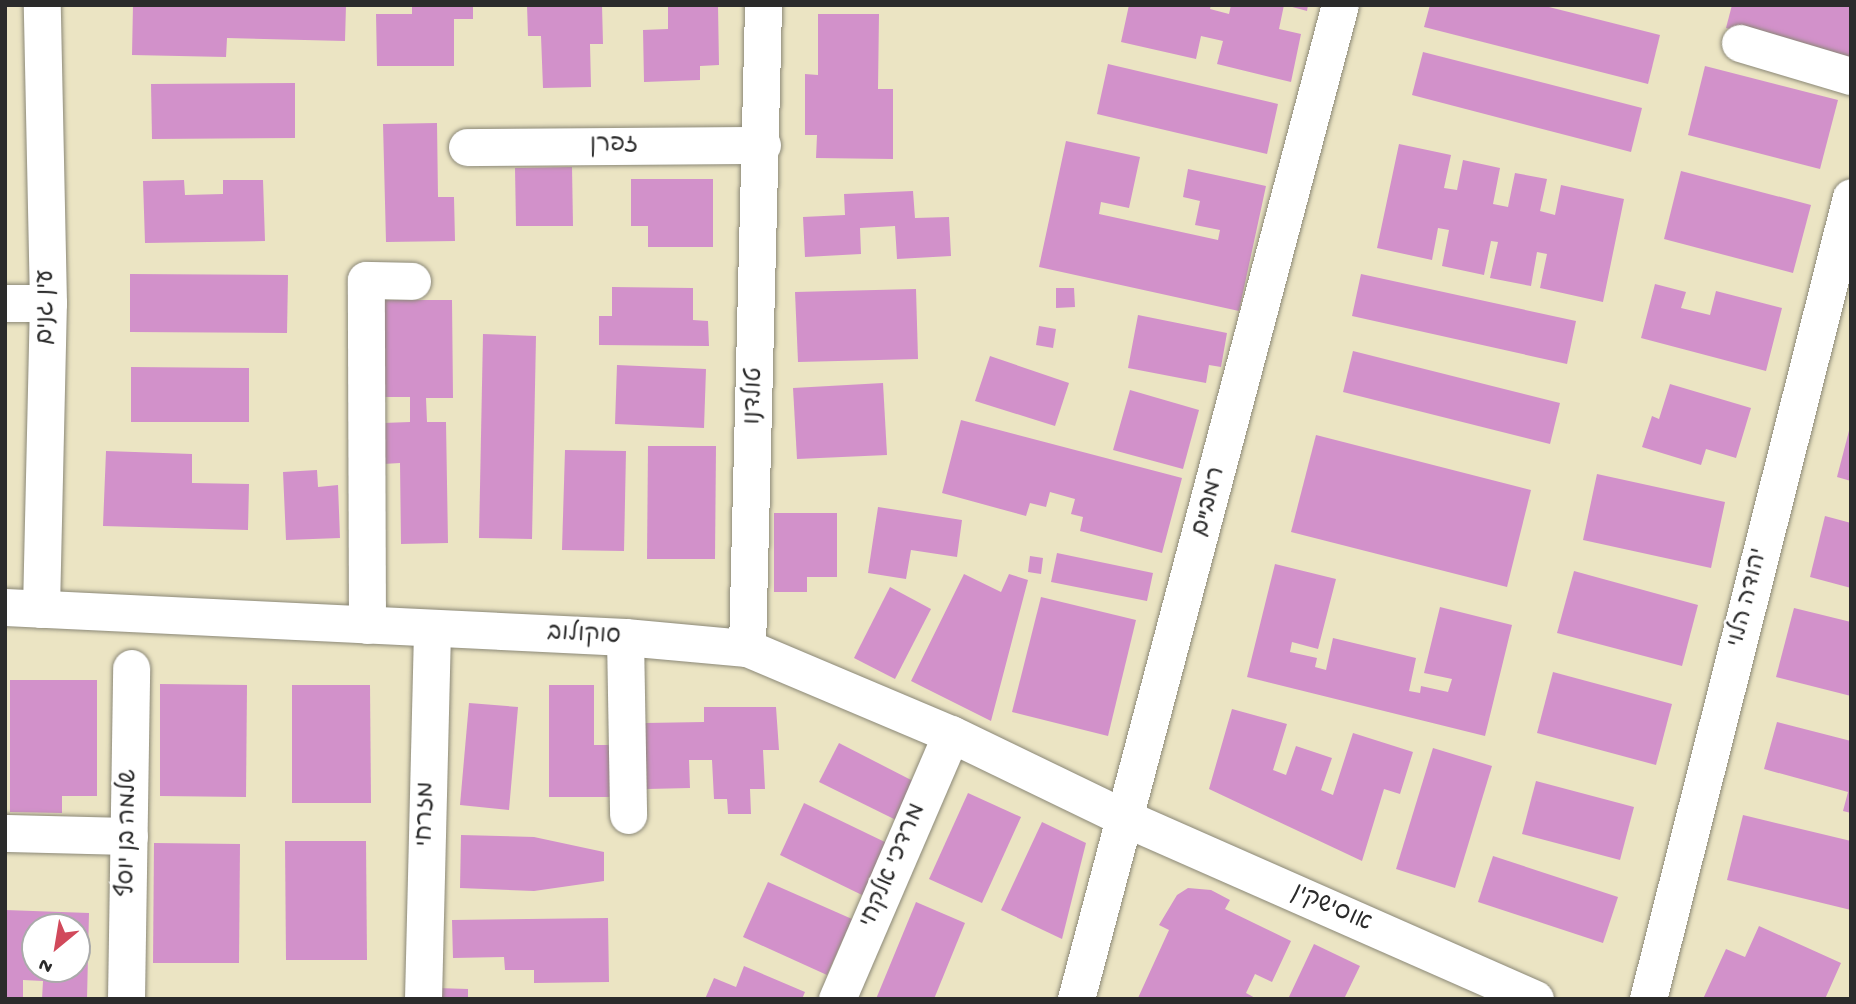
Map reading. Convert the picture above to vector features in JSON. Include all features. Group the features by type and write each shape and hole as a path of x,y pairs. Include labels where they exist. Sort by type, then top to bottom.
{"street":[{"name":"עין גנים","path":"41,609 48,303 42,5"},
{"name":"טולדנו","path":"747,648 762,145 762,5"},
{"name":"רמב\"ם","path":"1076,999 1127,819 1340,5"},
{"path":"1740,43 1851,76"},
{"name":"זפרן","path":"467,147 762,145"},
{"name":"יהודה הלוי","path":"1648,999 1851,197"},
{"path":"368,625 366,280 412,281"},
{"path":"5,303 48,303"},
{"name":"סוקולוב","path":"5,607 625,637 747,648 951,734 1127,819"},
{"name":"מזרחי","path":"423,999 432,629"},
{"path":"625,637 628,815"},
{"name":"שלמה בן יוסף","path":"126,999 131,668"},
{"name":"מרדכי אלקחי","path":"837,999 951,734"},
{"name":"אוסישקין","path":"1127,819 1535,999"},
{"path":"6,833 128,836"}],"building":[{"path":"133,5 346,5 345,41 227,38 226,57 132,55"},
{"path":"412,5 473,5 473,19 454,19 454,66 377,66 376,14 412,14"},
{"path":"527,5 602,5 603,44 590,44 591,87 543,88 541,36 528,36"},
{"path":"668,5 718,5 719,65 700,66 700,80 644,82 643,30 668,29"},
{"path":"1129,5 1211,5 1210,9 1229,14 1231,5 1284,5 1279,29 1301,34 1291,82 1217,64 1223,41 1201,36 1196,59 1121,42"},
{"path":"1285,5 1308,5 1307,11"},
{"path":"1430,5 1541,5 1660,35 1648,84 1424,27"},
{"path":"1732,5 1851,5 1851,63 1726,28"},
{"path":"818,14 879,14 878,89 893,89 893,159 816,158 817,135 805,135 805,74 818,75"},
{"path":"1423,52 1642,108 1631,152 1412,95"},
{"path":"1108,64 1278,104 1267,154 1097,114"},
{"path":"1705,66 1838,100 1820,169 1688,135"},
{"path":"295,83 295,138 152,139 151,84"},
{"path":"437,123 438,197 454,197 455,241 386,242 383,124"},
{"path":"1066,141 1140,157 1129,208 1101,202 1099,214 1218,240 1220,230 1195,225 1200,201 1183,197 1188,169 1266,186 1239,311 1039,267"},
{"path":"1399,144 1451,155 1444,188 1457,190 1463,160 1500,168 1493,204 1508,207 1515,173 1547,179 1540,211 1555,215 1561,185 1624,199 1603,302 1540,288 1547,254 1537,252 1531,286 1490,278 1498,242 1491,241 1484,275 1442,266 1449,230 1438,228 1432,260 1377,248"},
{"path":"572,167 573,226 516,226 515,168"},
{"path":"1681,171 1811,205 1793,273 1664,239"},
{"path":"631,179 713,179 713,247 648,247 648,226 631,226"},
{"path":"184,180 185,195 223,194 223,180 263,180 265,241 145,243 143,181"},
{"path":"913,191 915,218 949,217 951,256 897,259 895,226 860,228 861,254 805,257 803,217 845,215 844,194"},
{"path":"130,274 288,275 287,333 130,332"},
{"path":"1361,274 1576,321 1567,364 1352,316"},
{"path":"1655,284 1686,292 1681,308 1710,315 1716,291 1782,308 1766,371 1641,338"},
{"path":"612,287 693,288 693,320 708,321 709,346 599,345 599,316 612,316"},
{"path":"1056,288 1074,288 1075,307 1056,308"},
{"path":"916,289 918,359 798,362 795,292"},
{"path":"381,300 452,300 453,398 426,398 427,422 446,422 448,543 401,544 400,463 383,464 383,423 410,422 410,397 382,397"},
{"path":"1138,315 1227,333 1221,367 1209,365 1206,383 1128,368"},
{"path":"1039,326 1056,329 1053,348 1036,345"},
{"path":"483,334 536,336 532,539 479,538"},
{"path":"1353,351 1560,403 1550,444 1343,392"},
{"path":"990,356 1069,383 1055,426 975,401"},
{"path":"617,365 706,369 704,428 615,424"},
{"path":"131,367 249,368 249,422 131,422"},
{"path":"883,383 887,455 797,459 793,388"},
{"path":"1670,384 1751,408 1736,458 1706,449 1701,465 1642,447 1652,416 1659,419"},
{"path":"1130,390 1199,410 1183,469 1113,450"},
{"path":"961,420 1182,478 1162,553 1080,531 1083,517 1071,514 1075,499 1050,492 1046,507 1030,503 1026,516 942,493"},
{"path":"1851,427 1851,481 1837,477"},
{"path":"1316,435 1531,490 1507,587 1291,532"},
{"path":"648,446 716,446 715,559 647,559"},
{"path":"565,450 626,451 624,551 562,550"},
{"path":"106,451 192,454 192,483 249,484 248,530 103,526"},
{"path":"317,470 318,487 338,485 340,538 286,540 283,472"},
{"path":"1597,474 1725,502 1711,568 1583,540"},
{"path":"878,507 962,520 957,557 911,550 906,579 868,573"},
{"path":"774,513 837,513 837,577 807,577 807,592 774,592"},
{"path":"1825,516 1851,523 1851,588 1810,577"},
{"path":"1057,553 1153,573 1147,601 1051,582"},
{"path":"1030,556 1043,558 1041,574 1028,572"},
{"path":"1275,564 1336,579 1318,649 1292,642 1290,652 1317,658 1315,667 1326,670 1333,638 1416,658 1409,691 1420,693 1421,686 1448,692 1452,679 1424,673 1440,607 1512,625 1485,736 1247,677"},
{"path":"1574,571 1698,605 1682,666 1557,633"},
{"path":"964,574 1001,592 1009,574 1028,580 991,721 911,681"},
{"path":"890,587 931,609 895,679 854,658"},
{"path":"1041,597 1136,620 1108,736 1012,712"},
{"path":"1794,608 1851,622 1851,696 1776,677"},
{"path":"1553,672 1672,704 1656,765 1537,733"},
{"path":"10,680 97,680 97,796 62,796 62,813 10,812"},
{"path":"160,684 247,685 246,797 160,796"},
{"path":"292,685 370,685 371,803 292,803"},
{"path":"549,685 594,685 594,745 610,745 610,797 549,797"},
{"path":"469,703 518,707 509,810 460,805"},
{"path":"704,707 776,707 779,750 763,750 765,789 750,789 751,814 728,814 727,799 714,799 712,760 689,760 690,788 647,789 645,723 704,722"},
{"path":"1232,709 1287,724 1273,770 1286,775 1296,746 1332,758 1321,790 1333,795 1353,733 1413,752 1400,794 1384,789 1362,861 1209,789"},
{"path":"1777,722 1851,741 1851,813 1843,811 1848,792 1764,769"},
{"path":"839,743 915,782 896,820 819,782"},
{"path":"1433,748 1492,766 1455,888 1396,869"},
{"path":"1536,781 1634,807 1620,860 1522,834"},
{"path":"968,793 1021,817 982,903 929,879"},
{"path":"804,803 889,844 864,896 780,855"},
{"path":"1743,815 1851,841 1851,910 1727,880"},
{"path":"1042,822 1086,843 1062,939 1001,910"},
{"path":"461,835 534,837 604,852 604,881 534,891 460,888"},
{"path":"285,841 366,841 367,960 286,960"},
{"path":"154,843 240,844 239,963 153,963"},
{"path":"1493,856 1618,897 1603,943 1478,902"},
{"path":"768,882 852,919 827,975 743,937"},
{"path":"1188,888 1211,890 1230,900 1225,909 1291,941 1272,982 1255,974 1246,993 1257,999 1138,998 1169,930 1159,925 1177,895"},
{"path":"916,902 965,923 934,999 876,999"},
{"path":"5,910 89,913 21,913 23,999 5,999"},
{"path":"608,918 609,982 534,983 534,970 505,970 504,957 453,958 452,920"},
{"path":"1759,926 1841,963 1825,999 1703,999 1726,949 1745,957"},
{"path":"1314,944 1360,966 1344,999 1288,999"},
{"path":"744,966 805,992 802,999 705,999 714,978 736,987"},
{"path":"43,983 87,983 87,999 42,999"},
{"path":"437,988 468,989 468,999 437,999"}]}
